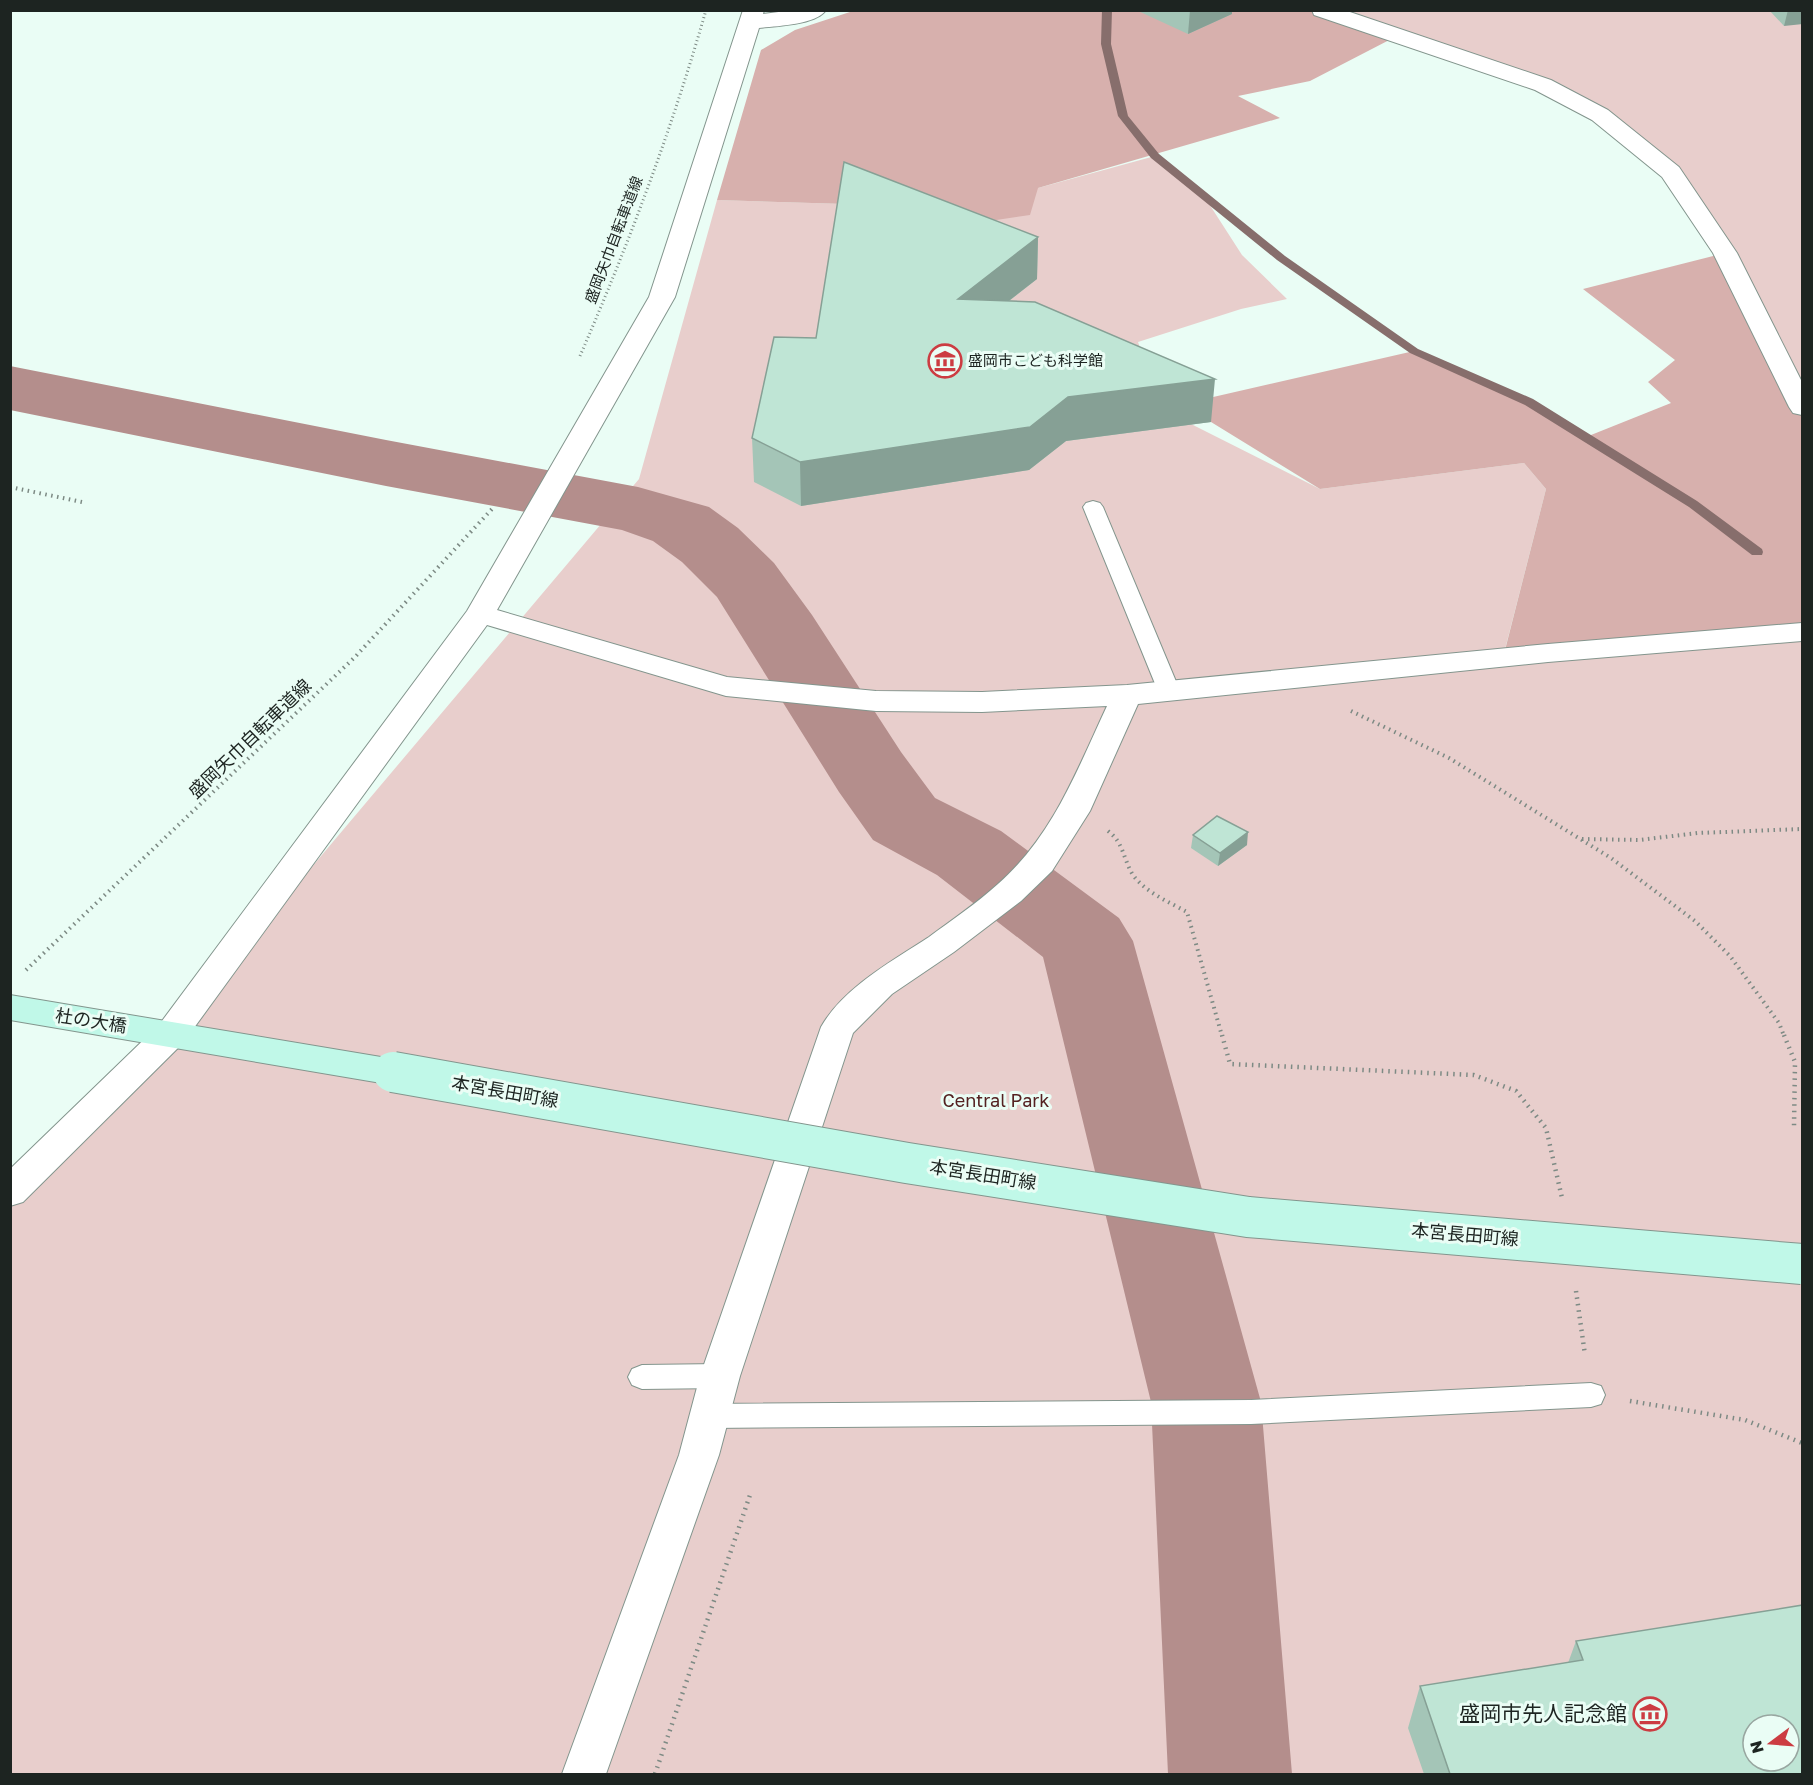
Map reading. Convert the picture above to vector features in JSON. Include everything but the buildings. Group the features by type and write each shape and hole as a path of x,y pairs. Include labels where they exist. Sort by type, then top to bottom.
{"main road":[{"name":"杜の大橋","path":"15,992 77,1019 171,1034"},
{"name":"本宮長田町線","path":"171,1034 907,1163 1248,1217 1803,1264"}],"street":[{"path":"10,1192 171,1034 480,614 662,297 752,16 793,18 816,10"},
{"path":"1322,10 1543,85 1600,115 1671,172 1725,253 1803,407"},
{"path":"480,614 726,686 876,701 982,702 1127,695 1548,653 1803,632"},
{"path":"584,1774 699,1455 720,1376 838,1027 880,985 942,944 1041,863 1074,811 1127,695"}],"lane":[{"path":"1094,507 1169,691"},
{"path":"642,1377 720,1376"},
{"path":"708,1416 1251,1412 1591,1395"}],"path":[{"name":"盛岡矢巾自転車道線","path":"578,362 622,257 688,75 706,10"},
{"path":"10,487 82,502"},
{"name":"盛岡矢巾自転車道線","path":"15,992 355,657 498,502"},
{"path":"1344,708 1449,758 1611,858 1695,921 1730,956 1779,1023 1795,1062 1794,1127"},
{"path":"1074,811 1119,837 1134,875 1165,900 1187,912 1230,1064 1474,1075 1516,1091 1546,1128 1563,1202"},
{"path":"1581,839 1639,840 1698,833 1803,829"},
{"path":"1574,1281 1591,1395 1745,1420 1803,1443"},
{"path":"655,1774 750,1495"}],"green space":[{"path":"1322,11 1802,11 1802,399 1725,253 1671,172 1543,85"},
{"name":"Central Park","path":"1155,156 1204,196 1242,255 1287,299 1241,309 1138,342 1144,359 1048,352 1320,489 1524,463 1546,489 1503,657 1802,632 1802,1774 11,1774 11,1192 171,1034 639,479 717,200 845,204 1038,188"}],"shaded area":[{"path":"1322,10 1397,36 1310,81 1238,96 1280,118 1038,188 1030,215 916,232 845,204 717,200 761,50 795,30 853,11"},
{"path":"1725,253 1802,399 1802,639 1503,658 1546,489 1524,463 1320,489 1211,422 1174,406 1414,351 1529,402 1586,437 1671,403 1648,382 1675,360 1583,289"}],"waterway":[{"path":"1107,10 1106,44 1123,116 1155,156 1281,258 1414,351 1529,402 1693,504 1757,552"},
{"path":"10,388 386,463 638,510 681,524 710,545 746,580 783,633 870,772 904,819 969,853 1086,941 1206,1402 1230,1774"}],"place":[{"name":"盛岡市こども科学館","path":"945,361"},
{"name":"盛岡市先人記念館","path":"1650,1714"}]}
